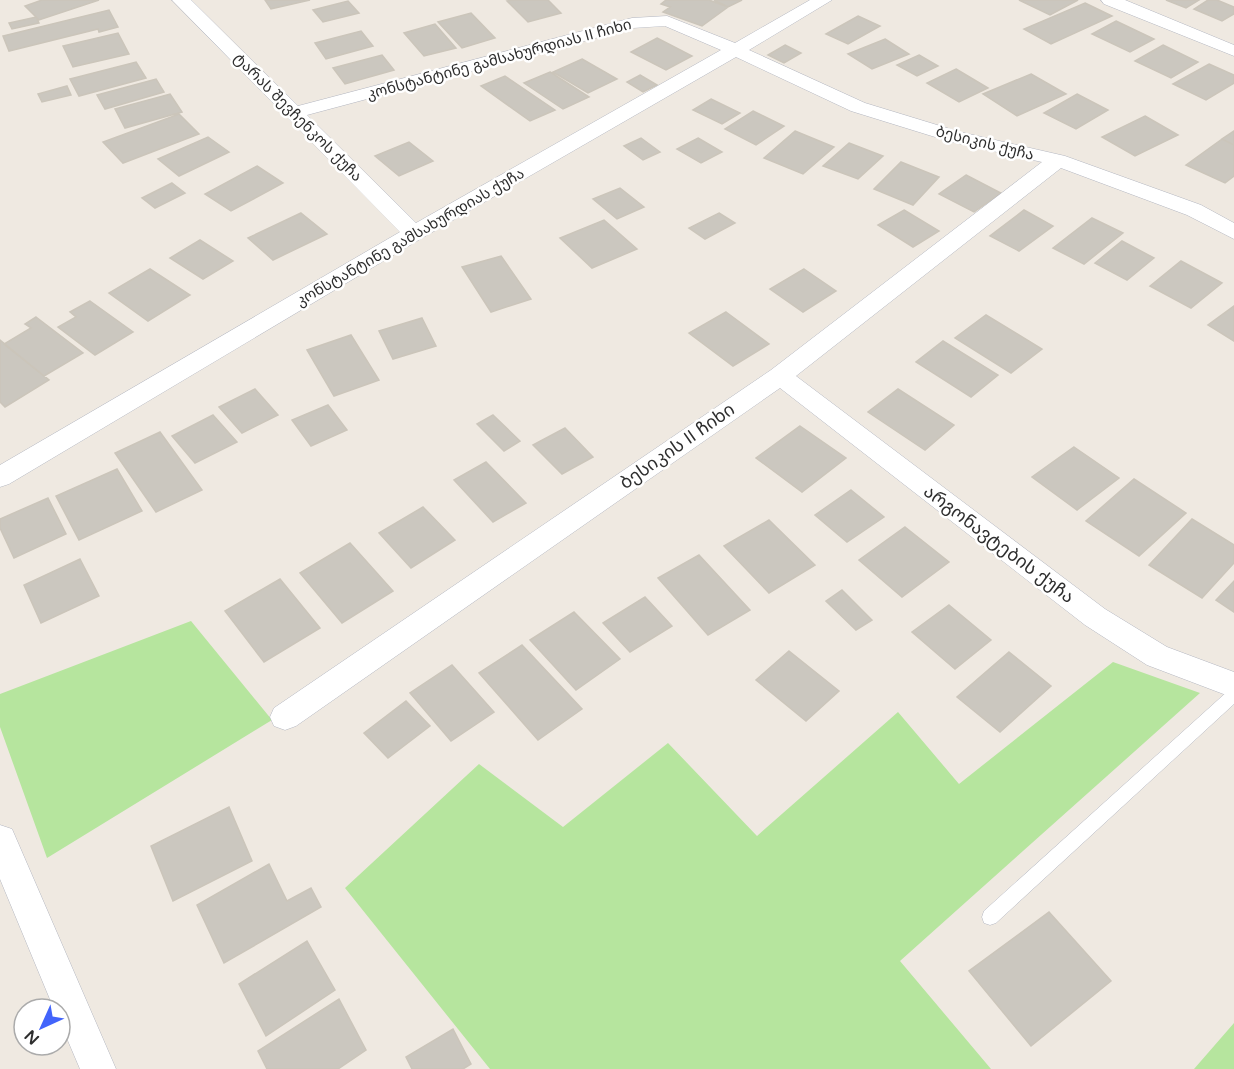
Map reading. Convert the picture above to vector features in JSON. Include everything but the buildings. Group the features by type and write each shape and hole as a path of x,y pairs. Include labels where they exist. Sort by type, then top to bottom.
{"street":[{"name":"ტარას შევჩენკოს ქუჩა","path":"181,0 414,233"},
{"name":"კონსტანტინე გამსახურდიას ქუჩა","path":"0,477 414,233 736,52 823,0"},
{"path":"1110,0 1234,51"},
{"name":"კონსტანტინე გამსახურდიას II ჩიხი","path":"294,113 632,23 667,21 690,29 736,52"},
{"name":"ბესიკის ქუჩა","path":"736,52 858,107 955,137 1058,160 1194,210 1234,232"},
{"name":"ბესიკის II ჩიხი","path":"285,717 780,376 1058,160"},
{"name":"არგონავტების ქუჩა","path":"780,376 1095,617 1157,656 1234,685"},
{"path":"0,840 98,1069"}],"lane":[{"path":"990,917 1234,695"}],"green space":[{"path":"191,621 272,720 47,858 0,727 0,694"},
{"path":"1113,662 1200,693 900,961 991,1069 490,1069 345,888 479,764 563,827 668,743 757,836 898,712 959,784"},
{"path":"1234,1023 1234,1069 1194,1069"}]}
